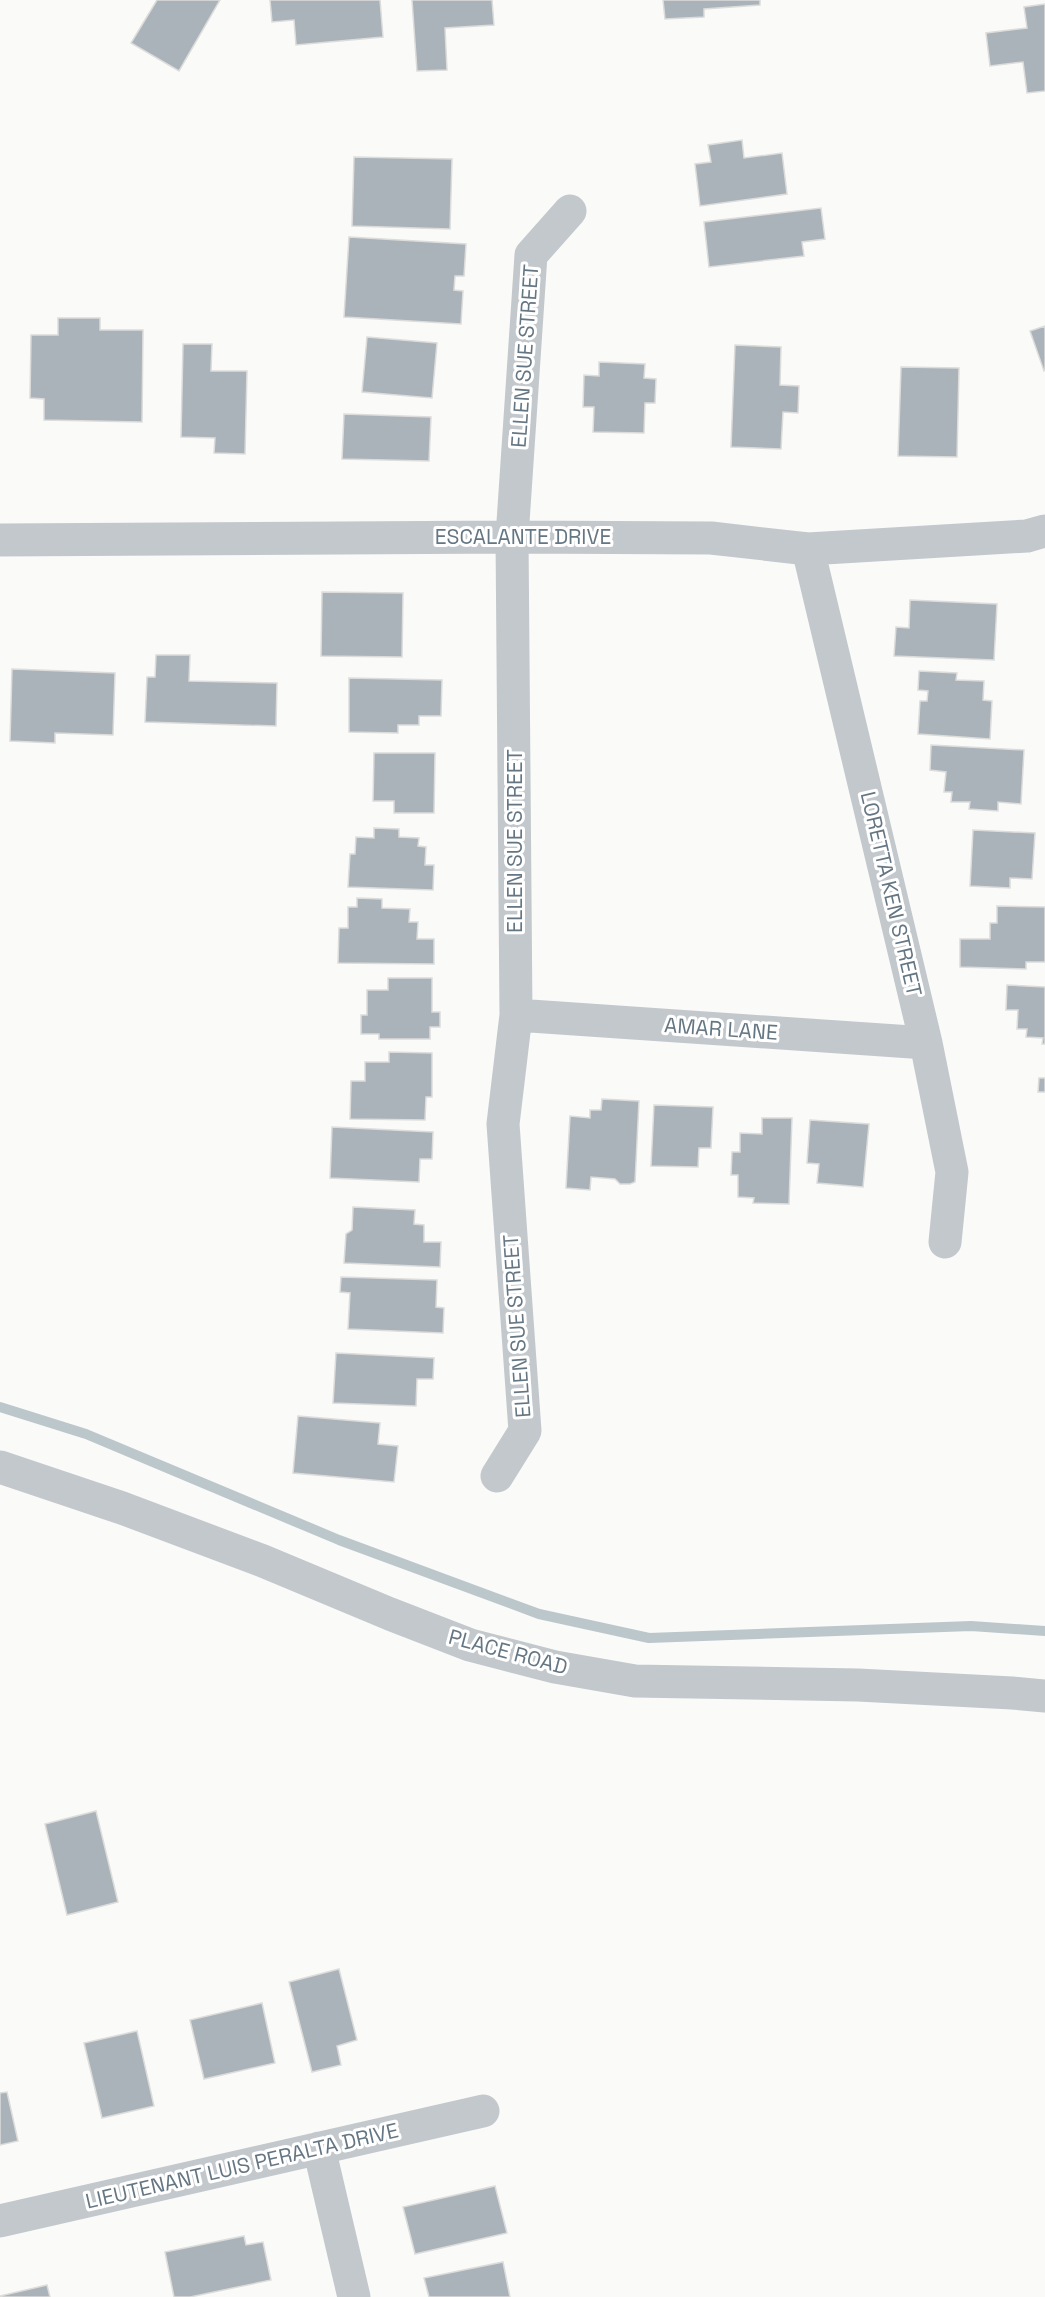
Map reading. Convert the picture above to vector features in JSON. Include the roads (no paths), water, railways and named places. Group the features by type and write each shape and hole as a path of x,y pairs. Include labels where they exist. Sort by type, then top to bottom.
{"street":[{"name":"ELLEN SUE STREET","path":"497,1476 525,1431 503,1124 516,1015 512,537 531,255 570,211"},
{"name":"ESCALANTE DRIVE","path":"0,540 711,538 808,549 1027,536 1045,531"},
{"name":"LORETTA KEN STREET","path":"808,549 926,1043 952,1172 945,1242"},
{"name":"AMAR LANE","path":"516,1015 926,1043"},
{"name":"PLACE ROAD","path":"0,1467 132,1512 263,1561 470,1645 555,1667 634,1681 858,1685 1045,1696"},
{"name":"LIEUTENANT LUIS PERALTA DRIVE","path":"0,2221 483,2111"},
{"path":"319,2148 354,2297"}],"waterway":[{"path":"0,1407 86,1434 339,1540 539,1614 649,1638 971,1626 1045,1631"}]}
